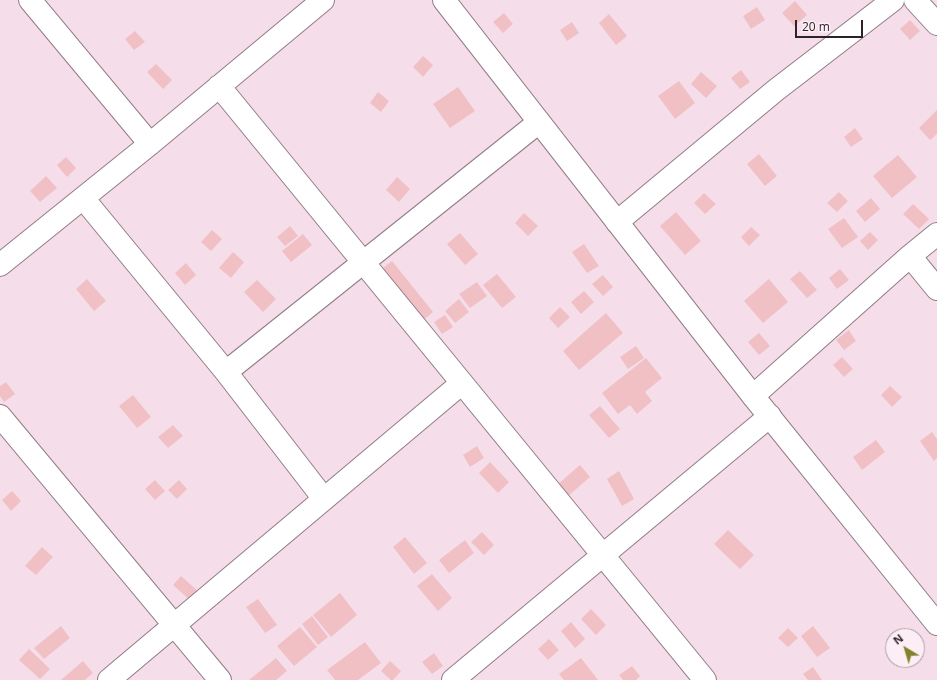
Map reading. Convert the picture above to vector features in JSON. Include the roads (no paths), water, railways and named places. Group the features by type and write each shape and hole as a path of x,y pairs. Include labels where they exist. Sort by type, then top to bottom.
{"street":[{"path":"30,0 150,144"},
{"path":"0,264 150,144 323,0"},
{"path":"444,0 753,396 937,624"},
{"path":"617,222 874,7 893,0"},
{"path":"915,0 937,24"},
{"path":"219,86 705,680"},
{"path":"226,372 539,122"},
{"path":"83,198 226,372 324,499"},
{"path":"753,396 910,256 937,234"},
{"path":"910,256 937,289"},
{"path":"109,680 462,383"},
{"path":"0,416 220,680"},
{"path":"453,680 770,416"}]}
